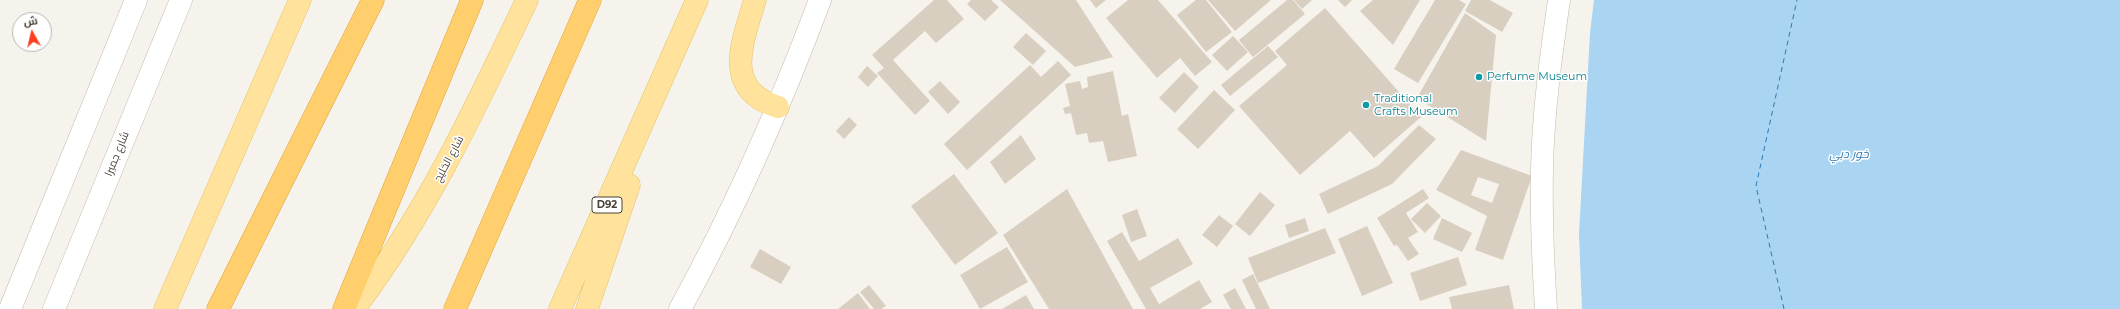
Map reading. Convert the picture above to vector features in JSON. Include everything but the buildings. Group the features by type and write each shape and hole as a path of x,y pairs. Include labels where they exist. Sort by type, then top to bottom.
{"highway":[{"path":"218,309 372,0"},
{"path":"344,309 472,0"},
{"path":"455,309 590,0"}],"main road":[{"path":"165,309 300,0"},
{"name":"شارع الخليج","path":"354,309 411,225 450,158 527,0"},
{"name":"D92","path":"560,309 698,0"},
{"path":"755,0 740,49 740,67 742,75 751,91 764,101 778,107"},
{"name":"D92","path":"587,309 627,194 653,101"}],"street":[{"path":"10,309 136,0"},
{"name":"شارع جميرا","path":"54,309 181,0"},
{"path":"680,309 732,211 778,107 820,0"},
{"path":"1546,309 1542,243 1542,169 1548,81 1559,0"}],"water":[{"name":"خور دبي","path":"1594,0 2120,0 2120,309 1582,309 1579,234 1590,33"}],"ferry route":[{"path":"1784,309 1756,186 1797,0"}],"place":[{"name":"Perfume Museum","path":"1479,77"},
{"name":"Traditional Crafts Museum","path":"1366,105"}]}
